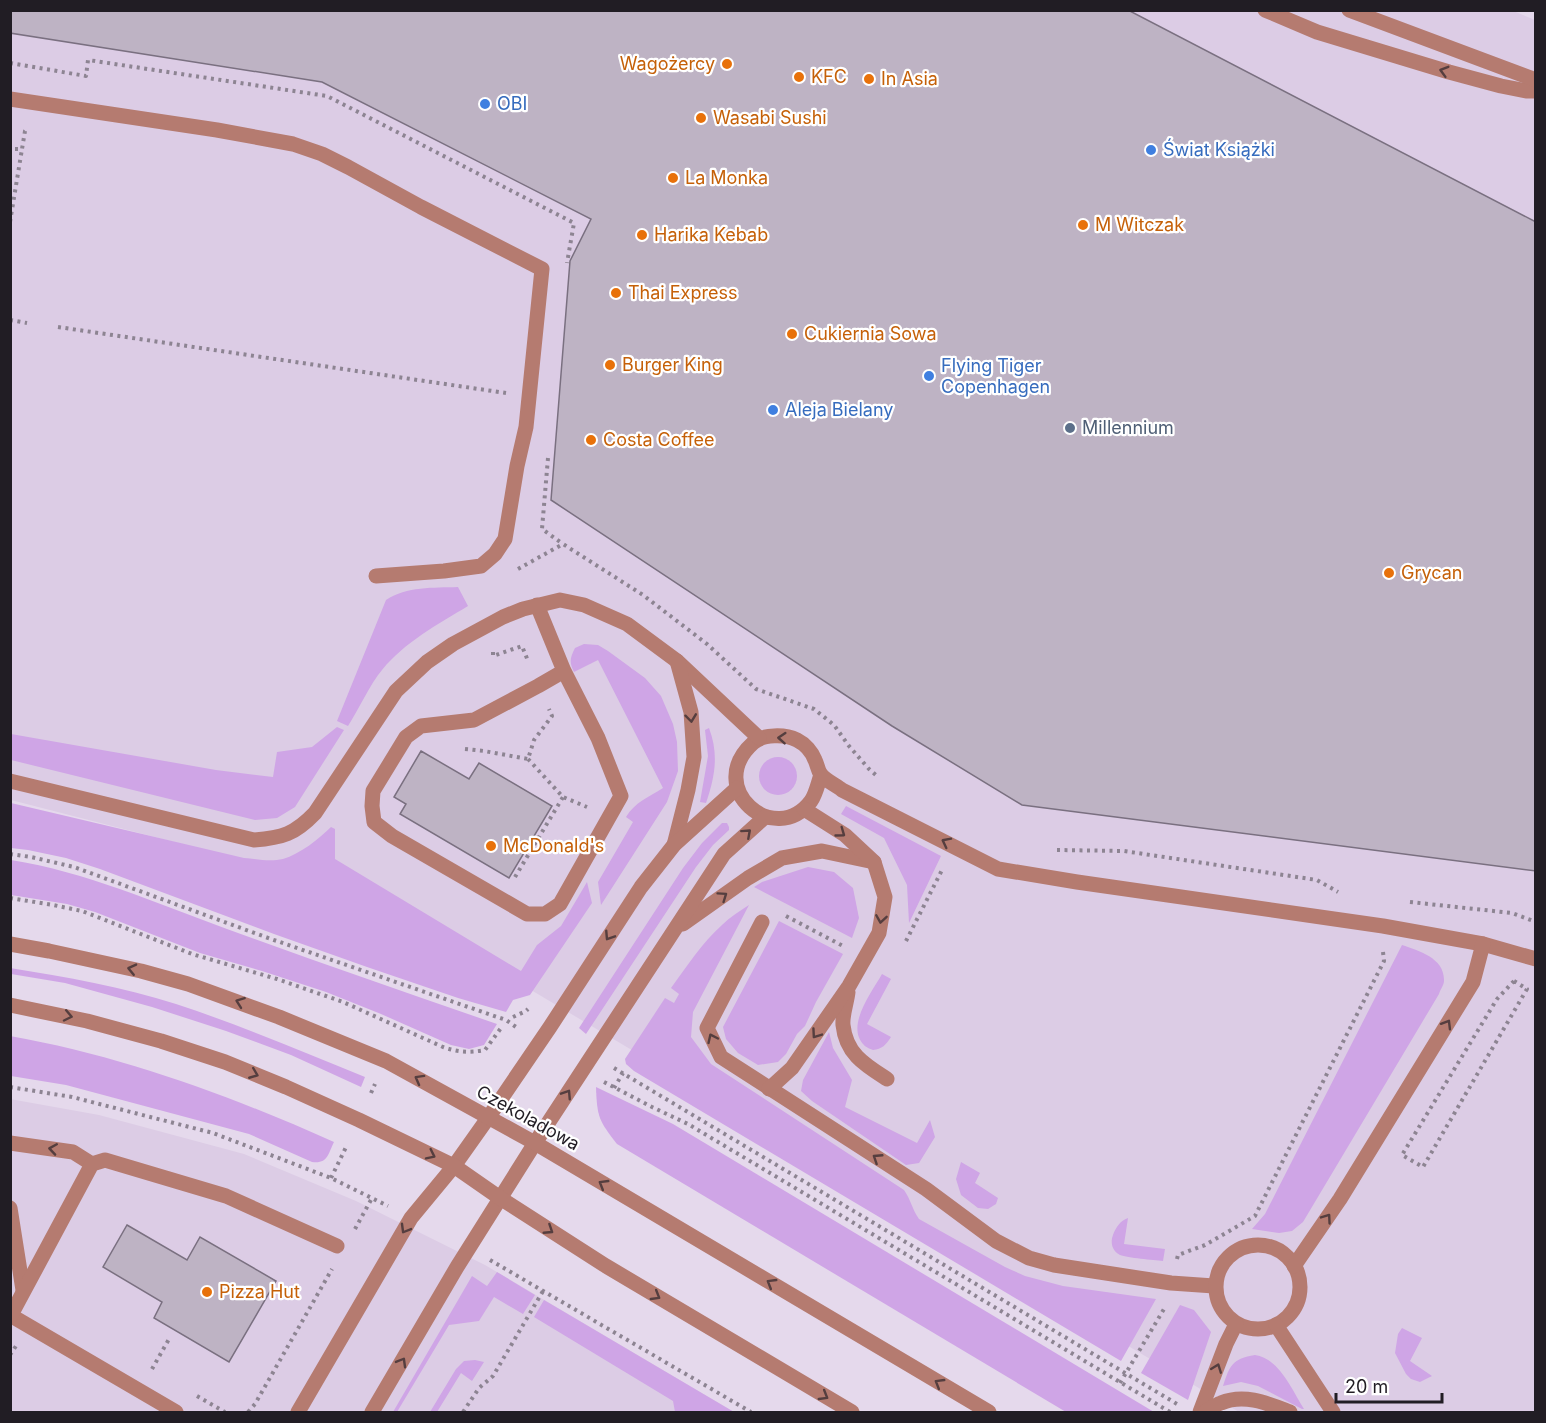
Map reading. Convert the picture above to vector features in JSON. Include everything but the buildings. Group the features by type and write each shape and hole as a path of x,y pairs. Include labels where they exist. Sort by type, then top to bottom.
{"street":[{"path":"1265,10 1317,32 1449,72 1501,86 1536,91"},
{"path":"1349,10 1536,80"},
{"path":"10,99 217,130 293,144 322,154 348,167 542,269 526,427 505,539 495,554 481,566 376,576"},
{"path":"10,781 254,840 274,839 303,826 315,813 396,692 427,662 453,644 503,617 523,609 560,600 584,605 627,624 677,661 759,738"},
{"path":"537,605 564,671 598,738 621,796 560,904 544,914 527,914 392,836 374,822 373,791 406,737 421,726 474,720 564,671"},
{"path":"674,845 694,757 690,712 677,661"},
{"path":"821,775 813,798 804,808 793,815 779,818 765,817 743,801 736,774 739,761 746,749 759,738 784,736 796,740 807,748 815,759 821,775 842,790 998,870 1383,926 1484,944 1536,960"},
{"path":"298,1413 411,1218 454,1166 488,1118 641,887 674,845 738,788"},
{"path":"769,1089 792,1068 849,986 879,933 885,897 874,862 845,835 804,808"},
{"path":"372,1413 500,1198 724,854 765,817"},
{"path":"675,929 748,878 782,858 822,852 874,862"},
{"path":"762,922 707,1028 721,1057 926,1189 996,1241 1029,1258 1054,1265 1172,1283 1214,1286"},
{"name":"Czekoladowa","path":"10,944 141,971 188,984 301,1025 386,1061 535,1143 989,1413"},
{"path":"1294,1266 1340,1199 1473,982 1484,944"},
{"path":"849,986 843,1024 850,1050 865,1065 886,1079"},
{"path":"10,1005 87,1021 161,1041 225,1062 338,1110 454,1166 606,1266 852,1413"},
{"path":"10,1143 73,1152 92,1164"},
{"path":"176,1413 11,1315 92,1164 105,1160 226,1196 337,1253"},
{"path":"10,1208 23,1290"},
{"path":"1256,1245 1271,1247 1283,1254 1294,1266 1299,1278 1296,1306 1276,1325 1264,1329 1252,1329 1236,1324 1220,1307 1214,1286 1221,1266 1230,1255 1243,1248 1256,1245"},
{"path":"1200,1413 1236,1324"},
{"path":"1276,1325 1332,1413"},
{"path":"1205,1413 1221,1403 1234,1399 1251,1399 1268,1403 1290,1413"}],"path":[{"path":"10,63 86,76 88,60 327,96 574,223 565,272"},
{"path":"10,222 25,131 28,128 34,128"},
{"path":"15,148 22,149"},
{"path":"10,320 27,323"},
{"path":"58,327 507,393"},
{"path":"516,570 563,544 643,595 707,644 756,689 814,709 834,724 862,761 881,780"},
{"path":"492,648 494,656 522,646 529,662"},
{"path":"528,759 534,740 552,716 549,709"},
{"path":"462,749 528,759 563,797 589,807"},
{"path":"513,880 563,797"},
{"path":"1054,850 1124,851 1317,880 1346,896"},
{"path":"10,854 31,856 74,867 292,947 506,1020 519,1029"},
{"path":"906,941 942,868 948,864"},
{"path":"10,898 53,904 92,915 192,954 277,979 343,1002 454,1051 485,1050 501,1028"},
{"path":"1409,902 1512,913 1536,922"},
{"path":"1176,1263 1178,1255 1205,1245 1255,1216 1384,961 1381,942"},
{"path":"1514,981 1527,989 1423,1167 1402,1155 1497,999 1514,981"},
{"path":"606,1062 1182,1407"},
{"path":"614,1088 623,1073"},
{"path":"598,1079 688,1124 1170,1413"},
{"path":"10,1087 72,1097 213,1133 331,1178 411,1218"},
{"path":"331,1178 347,1145"},
{"path":"353,1232 372,1198"},
{"path":"469,1249 751,1413"},
{"path":"248,1413 337,1253"},
{"path":"463,1413 479,1388 493,1376 543,1291"},
{"path":"1120,1383 1168,1303"},
{"path":"152,1370 170,1339"}],"shaded area":[{"name":"Aleja Bielany","path":"1511,10 1535,20 1535,1412 1239,1412 365,891 11,800 10,11"},
{"path":"458,587 468,606 422,634 391,660 373,682 348,726 337,721 386,600 411,590"},
{"path":"584,644 598,645 645,678 661,696 673,724 677,742 678,771 667,802 601,905 598,882 633,822 626,817 638,804 663,788 598,660 574,672 571,663 572,655 575,648"},
{"path":"337,727 344,730 295,807 277,818 255,820 11,760 11,734 216,770 273,777 277,752 312,747"},
{"path":"709,728 714,747 715,766 706,803 700,802 708,756 705,730"},
{"path":"778,757 792,762 797,776 792,790 778,795 764,790 759,776 764,762"},
{"path":"11,803 244,858 264,860 283,859 296,854 331,827 335,829 335,859 521,971 537,945 561,926 587,882 592,903 530,995 513,1000 506,1012 367,967 100,869 66,858 11,848"},
{"path":"846,806 941,856 909,923 907,885 884,838 841,814"},
{"path":"722,823 727,823 729,830 713,845 696,867 586,1034 579,1028 683,868 702,843"},
{"path":"11,860 66,872 121,889 227,929 497,1024 484,1045 469,1049 451,1045 326,992 200,953 95,912 67,904 11,895"},
{"path":"808,867 834,872 853,888 859,918 852,938 754,887 762,882"},
{"path":"749,905 693,1012 691,1037 711,1064 904,1190 919,1219 1005,1267 1025,1276 1063,1286 1156,1299 1121,1361 634,1071 626,1064 625,1059 665,998 674,1003 679,994 671,988 695,955 725,922"},
{"path":"779,921 843,954 805,1026 797,1034 786,1054 778,1062 758,1065 738,1053 726,1039 723,1027"},
{"path":"1402,945 1436,961 1443,973 1444,981 1439,994 1303,1222 1292,1231 1279,1233 1252,1229 1265,1214"},
{"path":"10,968 115,988 176,1004 365,1077 361,1087 291,1055 226,1031 152,1007 65,983 11,974"},
{"path":"882,974 891,979 867,1024 891,1037 884,1046 873,1050 864,1046 857,1028 862,1009"},
{"path":"829,1032 833,1048 852,1080 845,1107 917,1143 930,1120 935,1137 919,1163 906,1165 812,1101 801,1091 803,1080"},
{"path":"10,1036 52,1044 176,1079 334,1142 324,1160 312,1162 249,1134 66,1085 11,1076"},
{"path":"596,1087 673,1124 1154,1412 1066,1412 617,1144 600,1118"},
{"path":"10,1099 99,1115 244,1154 356,1201 485,1265 734,1412 11,1412"},
{"path":"961,1162 980,1173 975,1183 998,1198 996,1204 988,1209 978,1208 961,1195 956,1179"},
{"path":"1128,1218 1124,1244 1165,1249 1163,1261 1124,1256 1113,1249 1112,1238 1115,1229"},
{"path":"497,1272 535,1295 523,1314 494,1297 479,1321 449,1325 397,1412 393,1412 472,1276 487,1286"},
{"path":"544,1300 734,1412 675,1412 673,1401 534,1317"},
{"path":"1180,1305 1194,1310 1211,1332 1188,1400 1141,1373"},
{"path":"1402,1328 1422,1338 1410,1361 1432,1376 1420,1382 1411,1379 1406,1374 1395,1353 1398,1334"},
{"path":"1255,1355 1264,1357 1278,1368 1304,1409 1258,1386 1241,1382 1223,1386 1233,1364"},
{"path":"464,1361 484,1362 472,1381 461,1373 437,1412 430,1412 456,1369"}],"place":[{"name":"Wagożercy","path":"727,64"},
{"name":"KFC","path":"799,77"},
{"name":"In Asia","path":"869,79"},
{"name":"OBI","path":"485,104"},
{"name":"Wasabi Sushi","path":"701,118"},
{"name":"Świat Książki","path":"1151,150"},
{"name":"La Monka","path":"673,178"},
{"name":"M Witczak","path":"1083,225"},
{"name":"Harika Kebab","path":"642,235"},
{"name":"Thai Express","path":"616,293"},
{"name":"Cukiernia Sowa","path":"792,334"},
{"name":"Burger King","path":"610,365"},
{"name":"Flying Tiger Copenhagen","path":"929,376"},
{"name":"Aleja Bielany","path":"773,410"},
{"name":"Millennium","path":"1070,428"},
{"name":"Costa Coffee","path":"591,440"},
{"name":"Grycan","path":"1389,573"},
{"name":"McDonald's","path":"491,846"},
{"name":"Pizza Hut","path":"207,1292"}]}
